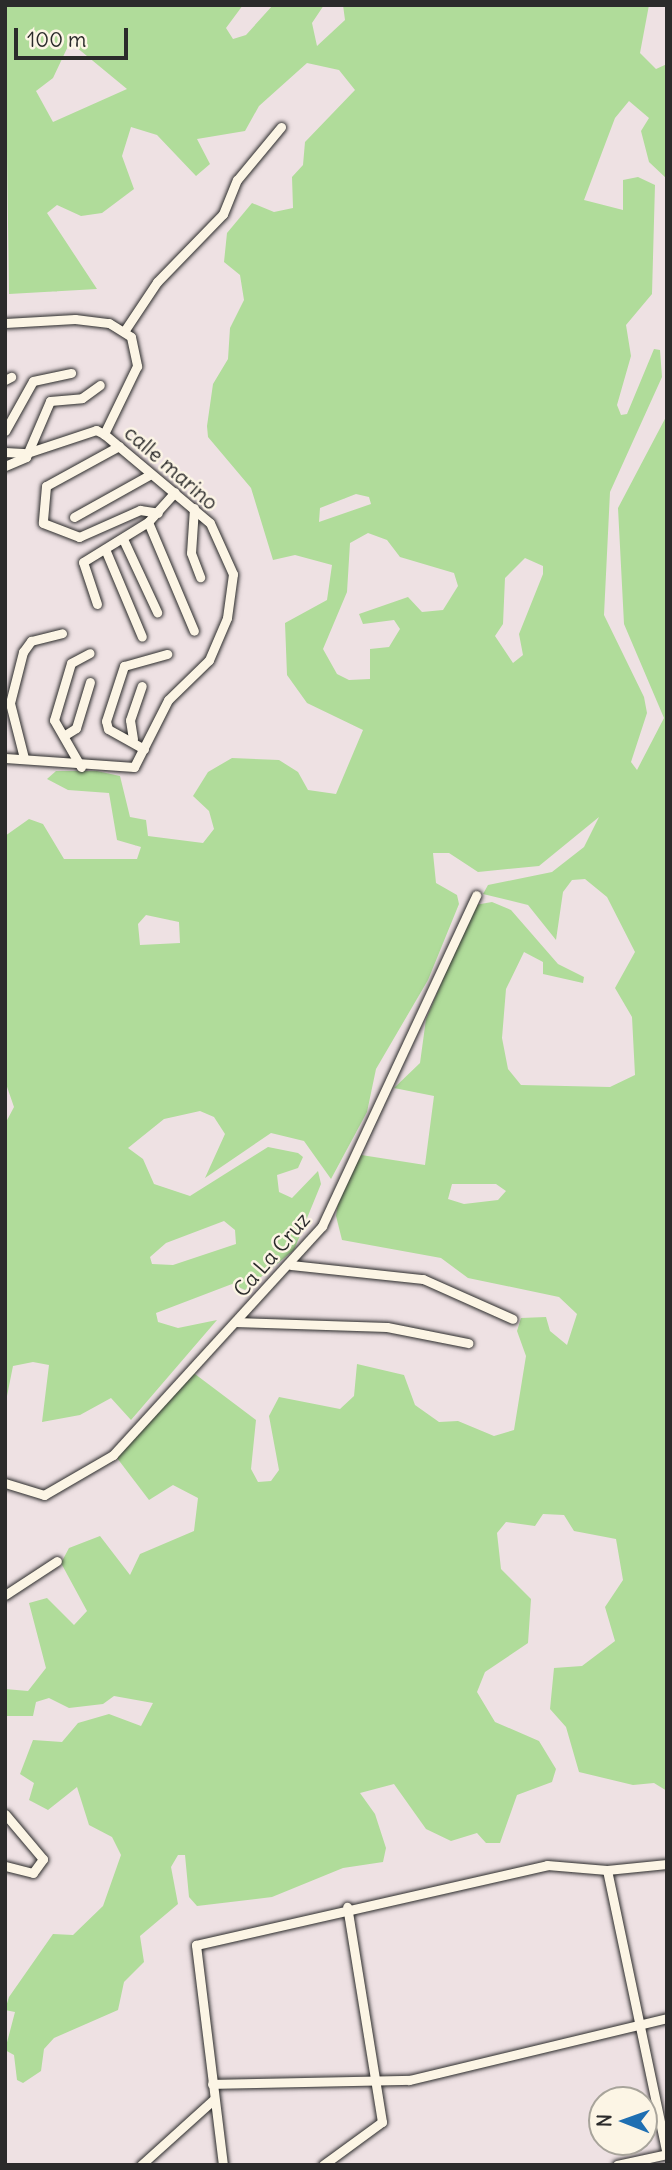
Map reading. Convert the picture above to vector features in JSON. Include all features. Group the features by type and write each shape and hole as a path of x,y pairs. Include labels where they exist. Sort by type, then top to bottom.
{"street":[{"path":"125,330 157,282 223,214 237,180 281,127"},
{"path":"5,323 75,319 125,330 136,347 136,366 104,434"},
{"path":"5,430 33,381 71,373"},
{"path":"5,466 27,453 50,401 82,398 100,385"},
{"name":"calle marino","path":"5,452 27,453 96,430 104,434 194,508 228,554 233,574 227,618 209,660 168,700 134,767 81,767"},
{"path":"119,446 46,486 43,523 79,537 139,510 158,513"},
{"path":"74,517 151,474"},
{"path":"97,604 82,565 148,522 175,492"},
{"path":"194,508 191,553 200,577"},
{"path":"148,522 194,631"},
{"path":"123,539 157,612"},
{"path":"105,549 142,637"},
{"path":"24,758 10,703 23,652 31,641 62,633"},
{"path":"81,767 54,720 70,666 90,653"},
{"path":"144,749 133,739 105,725 121,672 129,662 167,654"},
{"path":"65,735 76,728 90,682"},
{"path":"133,739 130,720 142,686"},
{"path":"5,758 24,758 81,767"},
{"name":"Ca La Cruz","path":"5,1483 44,1495 113,1455 291,1265 322,1226 476,895"},
{"path":"291,1265 423,1279 513,1319"},
{"path":"235,1322 387,1327 468,1343"},
{"path":"5,1595 57,1561"},
{"path":"5,1814 43,1859 33,1873 5,1866"},
{"path":"223,2165 193,1947 347,1907 547,1865 607,1870 667,1864"},
{"path":"607,1870 667,2154 617,2165"},
{"path":"323,2165 379,2127 378,2079 347,1907"},
{"path":"212,2084 409,2080 639,2028 667,2018"},
{"path":"141,2165 214,2099"}],"green space":[{"path":"5,5 243,5 226,28 233,39 246,35 273,5 324,5 312,23 317,46 345,20 343,5 649,5 640,53 656,69 667,64 667,179 649,162 641,131 649,118 629,101 615,118 584,200 623,210 623,180 638,177 655,185 652,294 626,325 631,356 617,405 621,415 627,414 654,349 660,350 662,377 610,492 604,615 644,697 647,713 631,762 637,770 664,718 624,624 618,508 667,415 667,1791 654,1783 633,1785 579,1772 566,1727 550,1709 554,1668 582,1666 615,1641 605,1607 623,1580 616,1539 574,1531 564,1515 543,1514 535,1526 506,1522 497,1533 501,1569 531,1599 528,1643 485,1672 477,1692 495,1722 539,1741 556,1769 552,1782 517,1795 500,1843 486,1843 477,1833 451,1841 426,1829 394,1784 360,1793 375,1814 386,1848 383,1862 343,1868 272,1897 197,1906 189,1897 185,1855 178,1855 171,1867 178,1904 140,1936 144,1962 124,1982 118,2010 54,2038 44,2049 41,2071 23,2083 17,2080 14,2055 5,2050 15,2012 5,2010 9,1997 53,1934 73,1935 103,1906 121,1855 112,1837 89,1825 77,1787 48,1810 29,1800 34,1783 20,1774 33,1740 62,1742 78,1723 109,1714 141,1726 153,1703 114,1696 103,1704 69,1708 49,1698 36,1702 33,1716 5,1716 5,1689 28,1691 46,1668 29,1603 47,1598 74,1625 87,1611 61,1563 69,1548 100,1536 130,1575 140,1554 194,1531 198,1498 173,1485 149,1500 117,1458 191,1371 256,1420 251,1469 258,1482 271,1481 279,1470 269,1416 279,1397 340,1409 354,1396 357,1364 404,1375 415,1405 439,1422 458,1421 494,1436 514,1430 526,1356 517,1331 521,1318 546,1317 550,1331 567,1345 577,1314 559,1297 468,1278 441,1258 342,1240 336,1216 341,1182 355,1154 425,1165 434,1096 394,1088 420,1063 426,1019 475,905 492,902 511,910 558,964 584,977 583,983 543,974 543,962 524,952 506,989 502,1038 508,1069 521,1085 610,1087 635,1075 632,1017 615,988 635,952 607,897 585,879 572,880 563,892 556,940 528,905 483,894 488,885 552,872 584,847 599,817 539,866 478,872 449,853 433,853 436,883 457,895 459,904 428,980 376,1069 367,1112 331,1179 304,1141 271,1133 205,1178 225,1134 214,1117 200,1111 164,1119 128,1148 143,1159 154,1184 190,1196 268,1147 298,1153 303,1157 298,1168 277,1175 279,1192 292,1198 318,1171 321,1184 294,1250 245,1290 232,1284 156,1313 158,1322 178,1328 217,1320 131,1420 111,1398 80,1415 42,1422 49,1365 33,1362 13,1366 5,1406 5,1124 14,1107 5,1081 5,836 29,819 43,824 64,859 137,859 141,847 117,840 109,793 68,790 47,779 56,771 97,771 120,776 130,817 146,820 148,836 203,843 214,829 209,811 193,796 208,772 232,758 279,760 298,772 308,790 336,794 363,730 307,703 287,675 285,623 327,600 332,565 295,555 273,560 251,488 208,437 207,426 213,384 228,359 230,328 244,300 240,275 224,262 227,233 252,203 274,212 293,208 292,177 303,165 305,142 355,90 339,70 307,63 259,106 245,131 197,139 210,164 196,176 157,135 131,127 122,156 134,189 102,213 81,216 57,205 47,213 97,289 9,294","holes":["70,42 127,89 53,122 36,91 53,78","356,494 369,497 371,504 319,522 320,508","368,533 387,540 400,557 454,573 458,586 443,610 422,612 408,597 359,614 363,624 394,620 400,629 389,647 370,649 370,679 349,680 337,674 323,649 347,592 350,543","525,558 543,566 543,574 519,634 523,655 513,663 495,636 503,624 505,578","146,915 179,922 180,943 140,945 138,924","452,1184 496,1184 506,1191 498,1200 464,1204 448,1199","224,1221 235,1230 236,1244 173,1265 152,1264 150,1257 166,1243"]}]}
